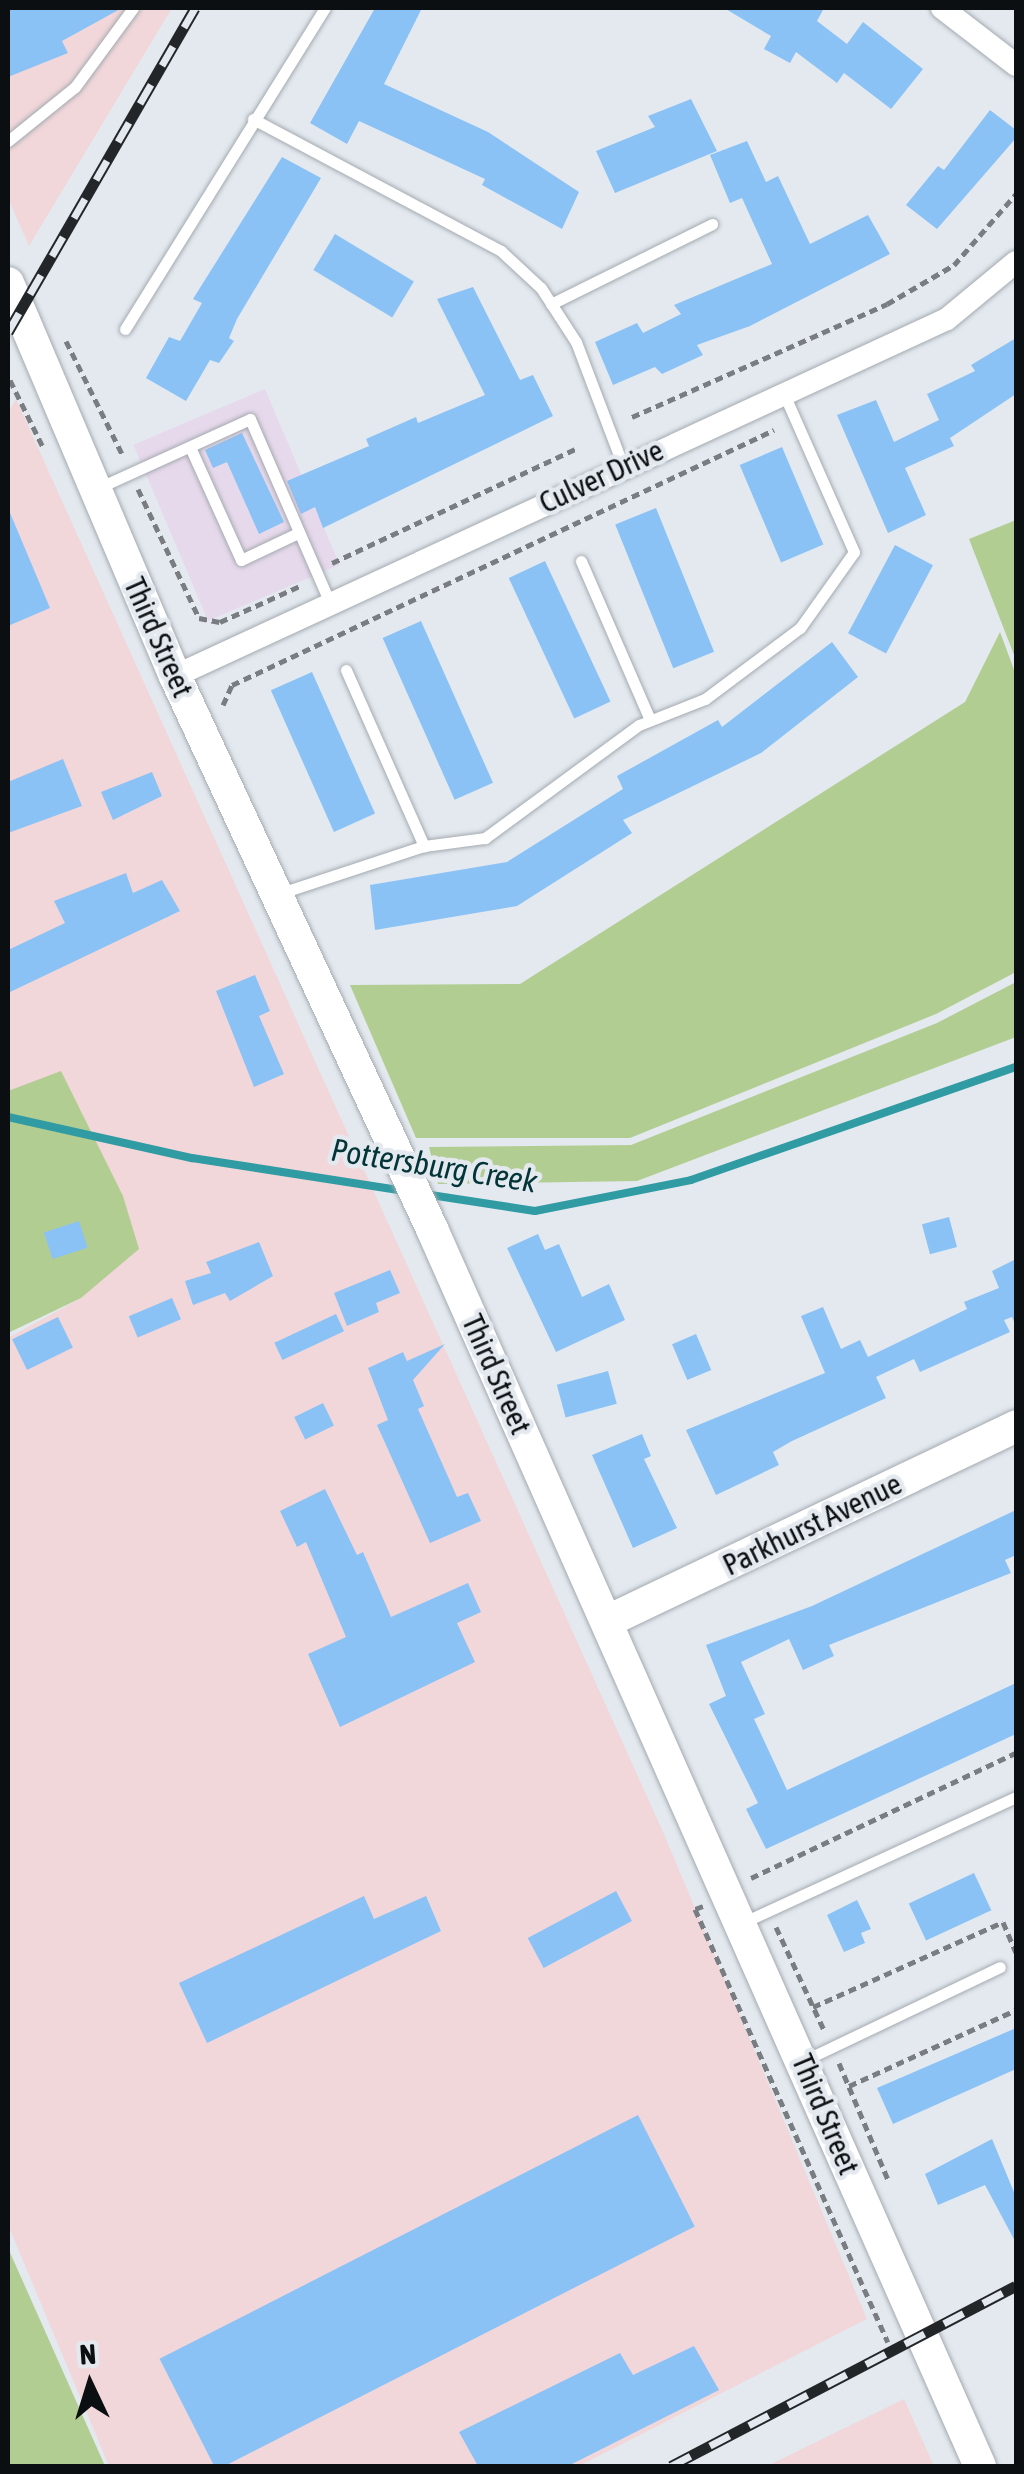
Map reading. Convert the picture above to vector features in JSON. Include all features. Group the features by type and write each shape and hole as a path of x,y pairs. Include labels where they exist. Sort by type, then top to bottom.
{"street":[{"path":"942,8 1016,66"},
{"name":"Culver Drive","path":"175,676 947,319 1016,262"},
{"name":"Third Street","path":"8,283 175,676 395,1158 432,1229 608,1621 755,1917 817,2054 980,2466"},
{"name":"Parkhurst Avenue","path":"608,1621 1016,1426"}],"lane":[{"path":"8,138 75,86 133,8"},
{"path":"125,328 325,8"},
{"path":"253,119 501,251 551,304 576,342 624,466"},
{"path":"551,304 712,224"},
{"path":"275,894 424,846 485,838 650,720 706,700 800,628 854,552 783,392"},
{"path":"94,490 250,418 330,603"},
{"path":"190,447 240,560 298,533"},
{"path":"581,560 650,720"},
{"path":"346,670 424,846"},
{"path":"755,1917 1016,1797"},
{"path":"817,2054 1000,1967"}],"path":[{"path":"632,417 886,304 938,275 954,265 1016,194"},
{"path":"56,330 76,352 124,459"},
{"path":"10,380 45,452"},
{"path":"230,721 223,703 232,684 774,430"},
{"path":"332,562 577,448"},
{"path":"136,487 199,618 220,622 305,583"},
{"path":"750,1878 1016,1753"},
{"path":"744,1862 755,1917 813,2008 817,2054"},
{"path":"813,2008 1003,1922 1016,1952"},
{"path":"849,2086 1016,2010"}],"shaded area":[{"path":"8,8 172,8 29,246 8,198"},
{"path":"265,389 340,565 208,621 133,445"},
{"path":"16,399 664,1834 867,2319 579,2466 109,2466 8,2225 8,1338 81,1298 61,1072 8,1091 8,413"},
{"path":"904,2399 934,2466 767,2466"}],"green space":[{"path":"1016,520 1016,660 969,539"},
{"path":"1000,632 1016,675 1016,972 936,1014 630,1138 416,1138 350,985 520,984 965,702"},
{"path":"1016,982 1016,1037 637,1181 438,1184 429,1147 631,1145 937,1023"},
{"path":"61,1071 123,1196 139,1249 81,1298 8,1333 8,1091"},
{"path":"8,2248 105,2466 8,2466"}],"building":[{"path":"8,8 122,8 62,41 68,53 8,77"},
{"path":"375,8 422,8 384,84 488,132 579,192 562,229 482,185 485,179 359,121 347,144 310,123"},
{"path":"724,8 824,8 817,21 847,44 863,22 923,69 891,109 844,73 837,83 796,52 790,63 764,49 771,36"},
{"path":"691,99 717,151 615,193 596,151 655,127 648,116"},
{"path":"990,110 1016,130 1016,138 937,229 906,205 938,166 944,170"},
{"path":"747,141 766,182 778,176 810,244 868,215 890,254 750,326 697,345 703,355 662,374 655,367 613,385 595,342 637,323 643,333 681,314 674,305 772,264 742,198 730,203 710,155"},
{"path":"282,157 321,178 237,319 229,338 234,341 219,363 210,360 186,401 146,378 169,337 180,341 202,303 193,299"},
{"path":"335,234 414,281 392,317 313,270"},
{"path":"473,287 520,380 533,375 553,416 323,528 315,507 301,514 287,481 369,446 366,439 416,417 418,423 485,395 437,299"},
{"path":"1016,338 1016,394 950,438 954,446 905,468 926,515 888,533 837,415 876,400 894,442 939,420 927,394 975,371 971,365"},
{"path":"242,433 284,522 259,534 227,462 213,468 205,450"},
{"path":"782,447 823,545 781,563 740,465"},
{"path":"8,508 50,608 8,626"},
{"path":"656,508 714,652 673,668 615,524"},
{"path":"895,545 933,565 886,653 848,633"},
{"path":"545,561 611,701 574,718 509,578"},
{"path":"421,621 493,783 455,800 383,638"},
{"path":"832,642 858,677 761,753 623,820 632,833 517,906 375,930 370,885 507,862 623,789 617,776 718,720 722,727"},
{"path":"312,672 375,814 334,832 271,690"},
{"path":"63,759 82,806 8,833 8,782"},
{"path":"152,772 162,796 113,820 101,792"},
{"path":"126,873 133,893 162,880 180,911 8,993 8,950 65,923 54,901"},
{"path":"255,975 270,1011 259,1016 284,1074 254,1087 216,991"},
{"path":"949,1217 957,1247 930,1254 922,1224"},
{"path":"79,1221 88,1248 52,1259 44,1232"},
{"path":"538,1234 545,1250 559,1244 582,1297 609,1284 625,1320 556,1352 507,1248"},
{"path":"259,1242 273,1276 230,1301 225,1293 193,1305 185,1281 211,1273 206,1262"},
{"path":"1016,1259 1016,1326 1012,1317 1004,1320 1010,1332 920,1372 914,1359 876,1377 886,1398 792,1441 773,1452 779,1465 716,1495 686,1430 825,1373 801,1316 823,1307 841,1349 860,1340 868,1357 967,1309 964,1302 999,1288 992,1271"},
{"path":"390,1270 400,1293 376,1303 379,1312 347,1326 334,1293"},
{"path":"172,1298 181,1319 138,1338 129,1316"},
{"path":"336,1314 344,1331 282,1360 274,1343"},
{"path":"58,1317 73,1348 27,1370 12,1339"},
{"path":"696,1334 711,1370 687,1380 672,1344"},
{"path":"445,1344 413,1380 424,1406 418,1409 457,1497 468,1493 481,1521 430,1543 377,1425 388,1420 368,1368 403,1352 407,1361"},
{"path":"608,1371 617,1404 566,1418 557,1385"},
{"path":"323,1403 334,1425 305,1439 294,1417"},
{"path":"642,1434 651,1456 644,1459 677,1528 633,1548 592,1455"},
{"path":"325,1489 357,1555 363,1552 391,1617 468,1583 481,1612 457,1623 475,1662 340,1727 308,1654 346,1637 306,1542 297,1547 280,1511"},
{"path":"1016,1510 1016,1555 1005,1560 1011,1573 829,1645 834,1656 803,1670 789,1639 741,1662 765,1714 754,1719 787,1790 1016,1683 1016,1734 766,1849 746,1809 758,1803 709,1704 726,1696 706,1645 812,1606"},
{"path":"974,1873 991,1910 926,1941 909,1903"},
{"path":"616,1891 632,1921 544,1968 528,1938"},
{"path":"364,1896 374,1919 426,1896 441,1931 207,2043 179,1983"},
{"path":"857,1900 871,1929 861,1933 865,1943 844,1952 827,1915"},
{"path":"1016,2028 1016,2069 893,2124 877,2088"},
{"path":"638,2115 695,2226 224,2466 214,2466 160,2359"},
{"path":"992,2139 1016,2197 1016,2243 985,2185 938,2205 925,2174"},
{"path":"694,2346 719,2390 568,2466 478,2466 459,2432 620,2353 633,2375"}],"waterway":[{"name":"Pottersburg Creek","path":"424,1194 535,1211 691,1180 1016,1067"},
{"name":"Pottersburg Creek","path":"8,1117 192,1158 406,1191"}],"railway":[{"path":"8,332 195,8"},
{"path":"671,2466 1016,2286"}]}
